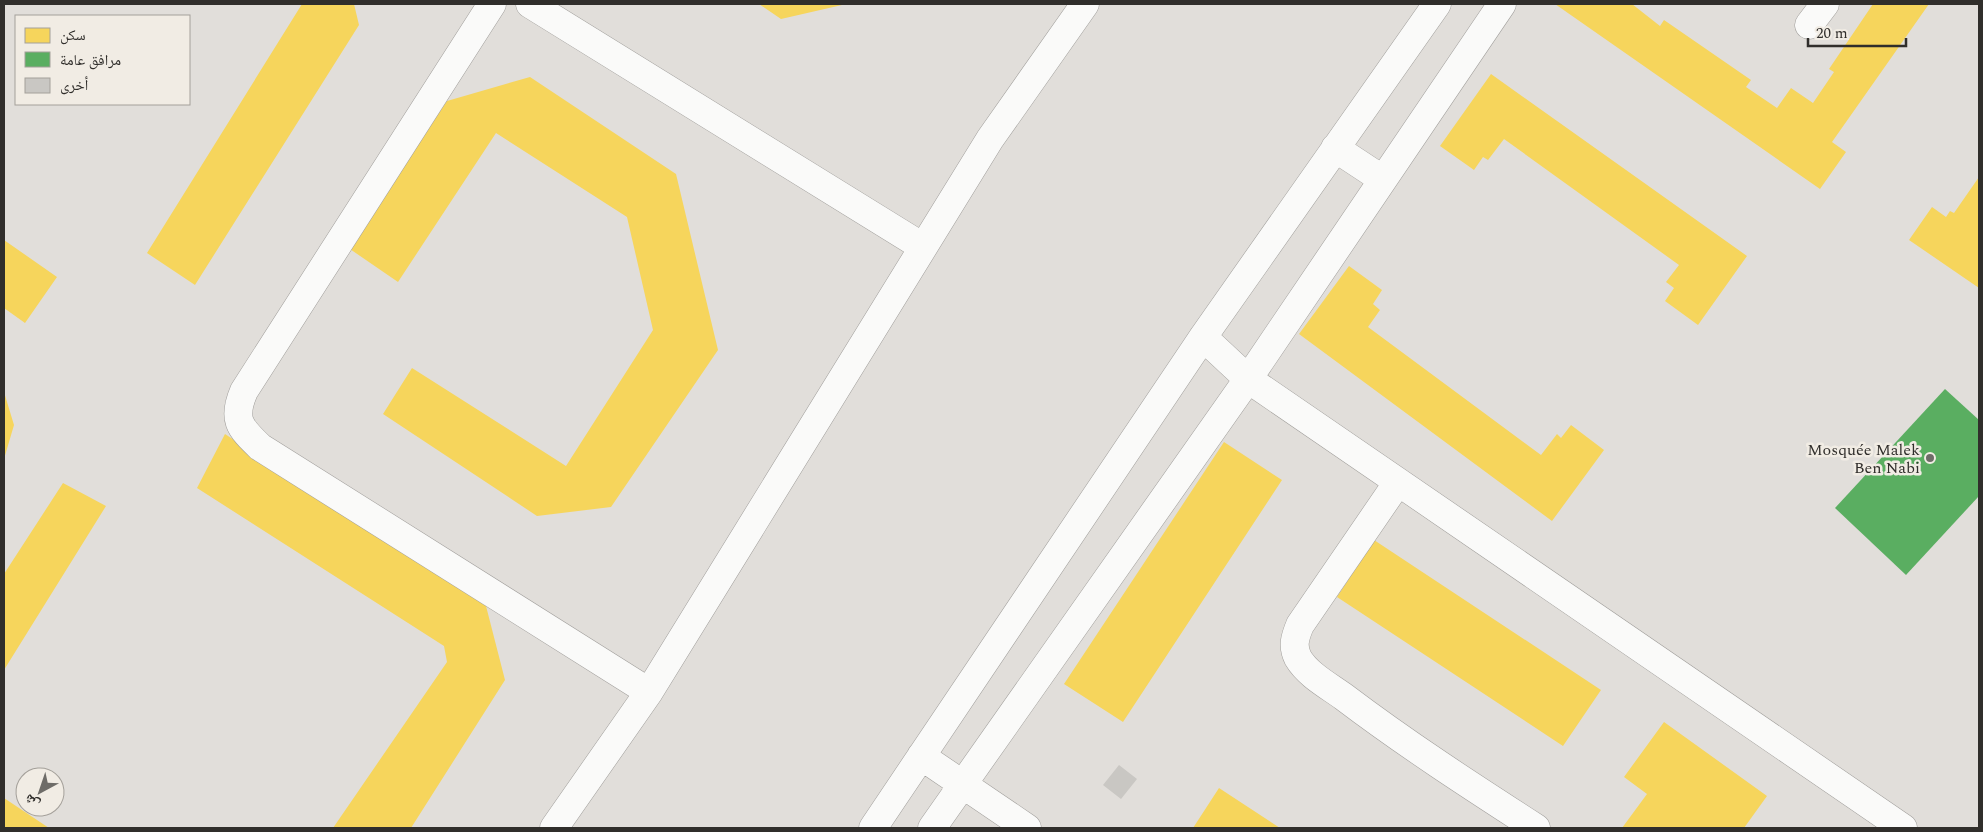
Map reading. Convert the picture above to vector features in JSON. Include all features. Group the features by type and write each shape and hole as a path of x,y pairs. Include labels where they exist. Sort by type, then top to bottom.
{"street":[{"path":"492,4 244,391 239,403 238,418 244,431 260,447 649,692"},
{"path":"530,4 923,247"},
{"path":"554,828 649,692 990,140 1085,4"},
{"path":"873,828 1203,337 1437,4"},
{"path":"932,828 1248,379 1502,4"},
{"path":"1335,148 1382,180"},
{"path":"1203,337 1248,379 1904,828"},
{"path":"1398,482 1300,626 1294,638 1294,649 1299,660 1310,672 1387,730 1536,828"},
{"path":"921,756 1027,828"}],"building: سكن":[{"path":"302,4 354,4 359,25 195,285 147,253"},
{"path":"759,4 842,4 842,5 781,19"},
{"path":"1555,4 1632,4 1660,26 1664,20 1751,80 1746,87 1777,108 1791,88 1813,103 1834,72 1829,69 1873,4 1929,4 1832,142 1846,152 1820,189"},
{"path":"1491,74 1747,256 1698,325 1665,301 1674,288 1666,282 1679,265 1504,139 1488,160 1483,157 1474,170 1440,146"},
{"path":"530,77 676,174 718,350 611,507 537,516 383,414 412,368 566,466 653,330 627,217 496,133 398,282 347,247 447,101"},
{"path":"1979,177 1979,288 1909,240 1932,207 1946,217 1950,211 1954,213"},
{"path":"4,240 57,277 25,323 4,308"},
{"path":"1349,266 1382,290 1373,304 1380,310 1368,327 1541,455 1557,434 1561,438 1571,425 1604,450 1552,521 1299,334"},
{"path":"4,392 14,425 4,459"},
{"path":"225,434 486,606 505,680 411,828 333,828 447,662 444,646 197,488"},
{"path":"1224,442 1282,480 1123,722 1064,684"},
{"path":"63,483 106,506 4,670 4,574"},
{"path":"1374,540 1601,690 1563,746 1337,597"},
{"path":"1664,722 1767,796 1744,828 1622,828 1647,794 1624,777"},
{"path":"1219,788 1280,828 1193,828"},
{"path":"4,798 15,805 15,817 32,817 49,828 4,828"}],"building: مرافق عامة":[{"name":"Mosquée Malek Ben Nabi","path":"1945,389 1979,420 1979,496 1906,575 1835,508"}],"building: أخرى":[{"path":"1119,765 1137,779 1121,799 1103,785"}],"place":[{"name":"Mosquée Malek Ben Nabi","path":"1930,458"}]}
